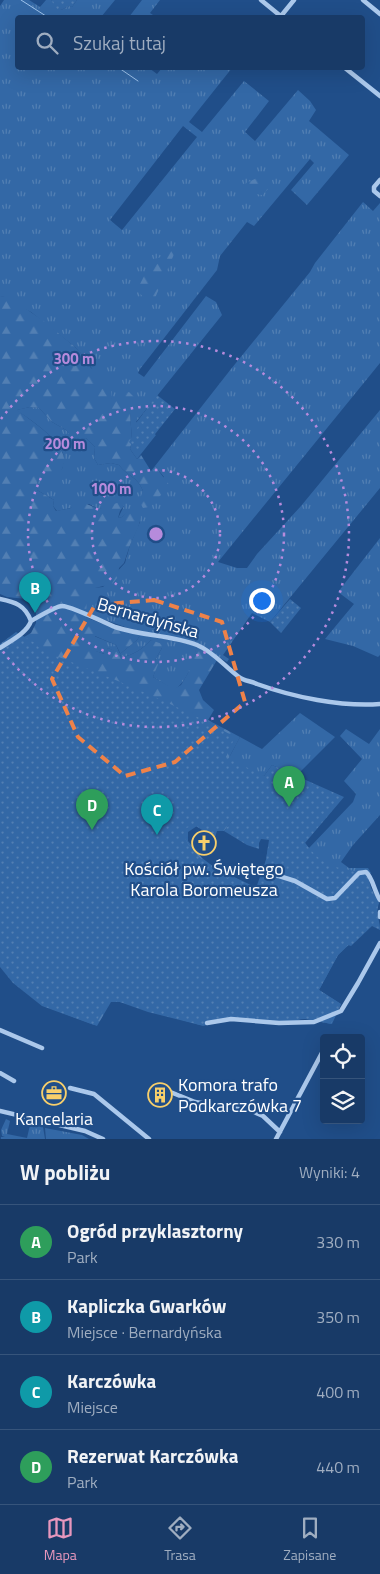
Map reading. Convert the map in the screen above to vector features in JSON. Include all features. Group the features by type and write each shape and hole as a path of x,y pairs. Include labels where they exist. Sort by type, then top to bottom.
{"street":[{"path":"261,0 280,15"},
{"path":"283,15 294,0"},
{"path":"363,0 380,14"},
{"path":"348,70 380,96"},
{"path":"380,180 374,187 374,191 380,196"},
{"path":"0,599 14,601 19,604 28,614 31,621"},
{"name":"Bernardyńska","path":"0,648 25,631 30,626 31,621 62,606 125,630 200,646 239,677 290,695 350,704 380,704"},
{"path":"262,870 292,880 322,896 333,899 359,874 366,872 371,877 374,890 380,900"},
{"path":"380,912 380,917"},
{"path":"207,1023 231,1019 279,1023 314,1022 338,1013 344,1008 380,943"},
{"path":"0,1030 42,1048"},
{"path":"276,1139 320,1057"},
{"path":"0,1073 14,1081"},
{"path":"158,1087 195,1102 241,1108 254,1112 266,1118 280,1132"},
{"path":"70,1088 94,1094 149,1139"},
{"path":"0,1111 85,1131 103,1139"}],"highlighted area":[{"path":"154,600 222,622 245,702 175,762 125,776 78,737 52,679 95,605"}],"green space":[{"path":"4,0 29,0 40,7 46,0 51,0 61,10 69,6 72,7 77,0 115,0 103,15 15,15 15,70 152,70 157,74 160,70 230,70 189,122 202,132 244,81 269,101 245,132 255,141 298,90 310,101 316,110 309,121 349,155 307,205 291,190 314,163 310,159 254,226 247,222 220,256 217,270 140,369 138,373 144,377 206,296 216,302 222,315 136,422 156,435 137,459 130,449 132,440 130,413 112,399 85,358 75,347 31,312 0,296 0,6","holes":["183,126 197,137 122,230 110,220"]},
{"path":"51,0 77,0 72,7 69,6 61,10 57,9"},
{"path":"142,0 160,0 150,13 153,15 131,15"},
{"path":"259,177 272,185 262,195 248,188 246,183"},
{"path":"363,202 373,211 380,203 380,363 218,562 237,568 247,568 380,410 380,488 270,622 252,613 223,655 229,659 227,662 201,646 128,628 85,613 86,597 59,591 103,587 125,563 140,522 129,510 122,517 118,518 124,506 99,509 89,504 57,511 53,506 54,500 37,490 38,480 62,469 64,457 62,451 44,430 16,410 30,407 39,408 52,422 66,430 75,440 86,438 95,447 94,458 98,465 111,463 119,465 138,482 143,491 164,477 155,466 310,272"},
{"path":"171,249 175,252 155,298 145,298 137,290 152,260 161,257"},
{"path":"0,296 9,297 45,322 75,347 91,368 110,379 112,399 129,392 139,402 130,413 132,440 130,449 137,459 141,455 151,471 155,466 170,486 149,507 143,508 139,501 143,491 138,482 119,465 111,463 98,465 94,458 95,447 86,438 75,441 66,430 52,422 39,408 30,407 17,410 45,431 62,451 64,463 58,476 38,480 37,490 54,500 53,506 56,511 71,508 79,501 99,509 120,502 124,506 118,518 122,517 128,510 137,509 141,517 124,563 119,568 118,577 112,584 95,588 87,595 86,617 100,623 141,634 137,640 120,654 121,657 138,651 151,640 162,644 162,648 155,660 159,662 153,677 174,689 181,685 188,673 197,646 217,660 199,690 203,700 214,710 208,720 240,737 223,769 264,776 224,831 217,831 215,837 197,826 188,832 188,841 202,858 230,879 232,876 259,889 369,885 379,903 355,939 338,955 319,990 341,1004 332,1024 305,1019 279,1021 233,1019 203,1026 120,1002 111,1002 97,1026 44,1006 22,636 24,637 31,633 36,623 36,600 7,597 0,594","holes":["95,636 116,645 120,653 108,648 104,654 96,651"]},
{"path":"157,395 175,409 140,453 129,442 139,425 136,423"},
{"path":"380,538 380,655 378,657 353,646 325,639 354,604 338,592"},
{"path":"290,599 301,608 281,633 270,622"},
{"path":"16,632 35,643 41,650 164,701 235,737 226,757 264,776 272,765 344,797 305,843 329,865 368,876 371,888 379,903 380,930 372,926 351,946 348,945 338,955 319,990 341,1004 331,1024 303,1018 292,1023 230,1018 200,1025 148,1012 117,1001 108,1001 94,1025 42,1006 13,983 0,967 0,644","holes":["243,806 224,831 247,845 259,849 261,839 269,840 266,860 256,888 229,875 227,878 204,861 189,846 185,839 184,829 194,825 212,836 215,831 223,829"]},
{"path":"141,634 197,646 192,665 183,682 174,690 153,677 158,663 155,660 162,648 151,640 134,653 121,657 120,654 137,640"},
{"path":"94,636 116,645 120,654 108,648 105,654 95,651"},
{"path":"300,713 335,737 296,776 272,765 264,776 223,769 240,737 262,749"},
{"path":"346,729 369,744 380,729 380,815 353,845 341,862 349,868 368,868 371,873 265,865 268,848 305,843 309,848 353,802 356,794 344,781 362,759 340,736"},
{"path":"6,1119 10,1121 7,1134 27,1138 30,1125 43,1127 45,1139 1,1139 1,1137 5,1137 2,1136 1,1130"},
{"path":"45,1128 82,1135 89,1139 46,1139"}],"waterway":[{"path":"21,0 44,15"},
{"path":"122,70 138,81"}],"place":[{"name":"Kapliczka Gwarków","path":"35,613"},
{"name":"Ogród przyklasztorny","path":"289,807"},
{"name":"Rezerwat Karczówka","path":"92,830"},
{"name":"Karczówka","path":"157,835"},
{"name":"Kościół pw. Świętego Karola Boromeusza","path":"204,843"},
{"name":"Kancelaria","path":"54,1093"},
{"name":"Komora trafo Podkarczówka 7","path":"160,1095"}]}
